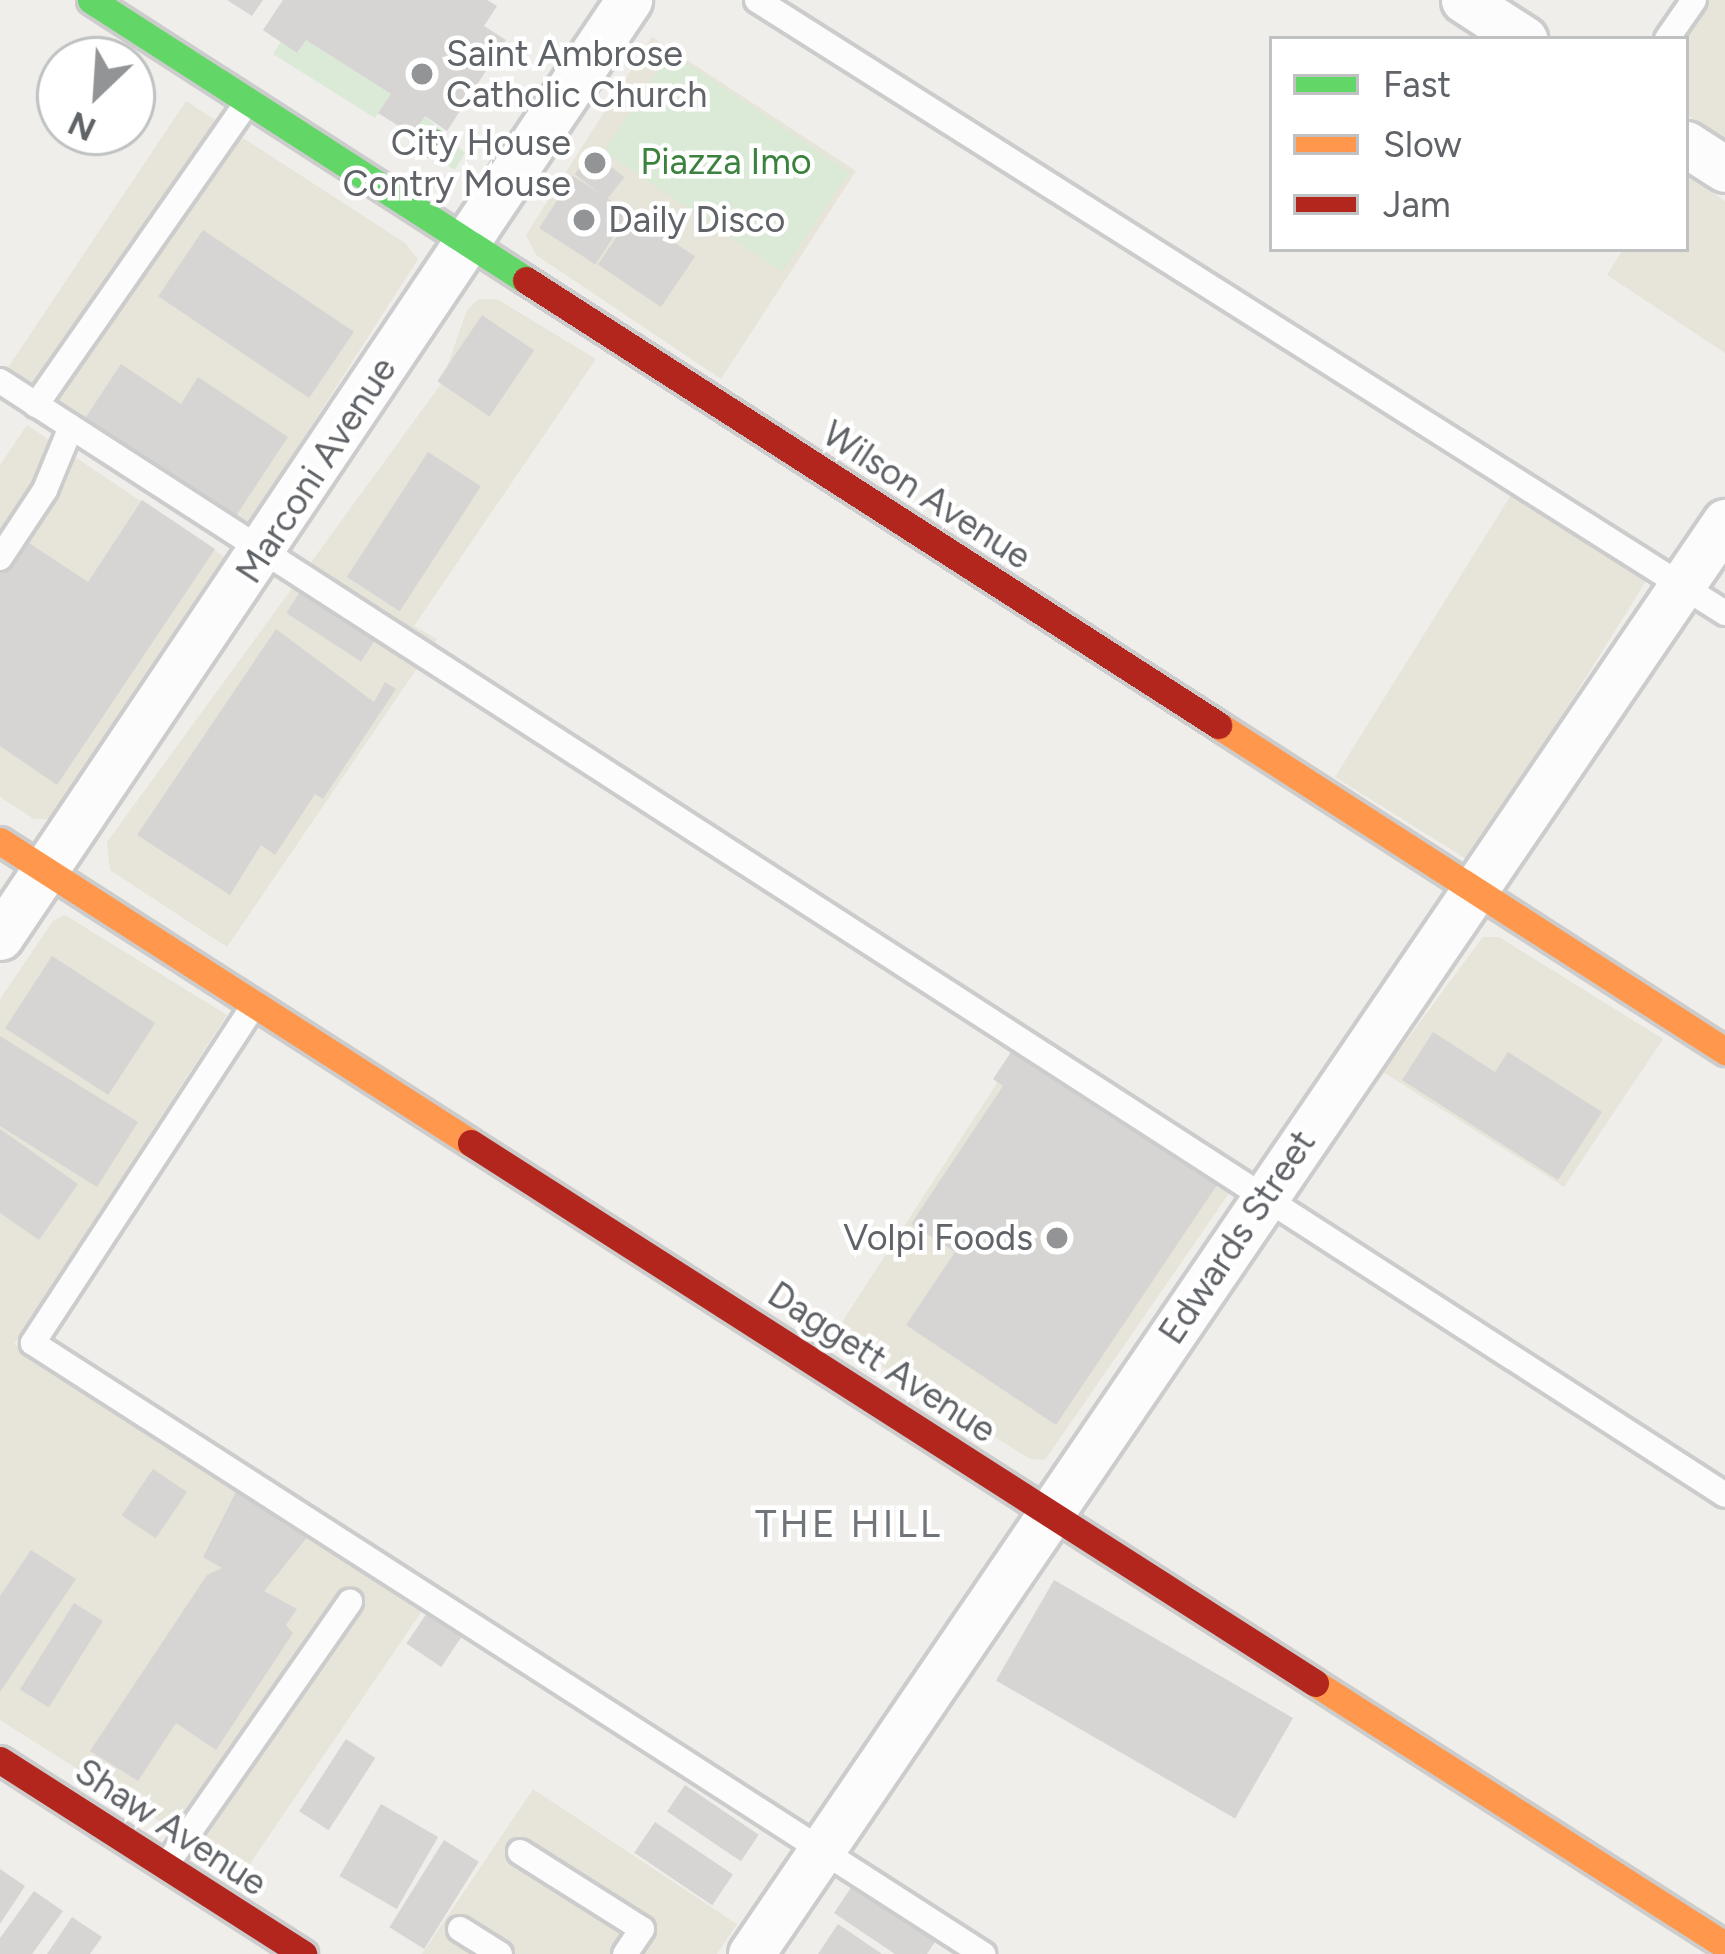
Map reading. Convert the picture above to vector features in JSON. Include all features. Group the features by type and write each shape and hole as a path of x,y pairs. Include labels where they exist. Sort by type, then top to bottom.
{"street":[{"name":"Wilson Avenue","path":"91,0 1725,1051"},
{"name":"Marconi Avenue","path":"0,938 629,0"},
{"path":"1464,0 1519,36"},
{"path":"1689,146 1725,169"},
{"name":"Edwards Street","path":"752,1954 1725,522"},
{"name":"Daggett Avenue","path":"0,841 1725,1945"},
{"name":"Shaw Avenue","path":"0,1760 303,1954"}],"lane":[{"path":"758,0 1725,613"},
{"path":"1669,36 1694,0"},
{"path":"36,405 247,101"},
{"path":"0,381 1725,1495"},
{"path":"0,558 45,490 71,428"},
{"path":"255,1003 33,1343 983,1954"},
{"path":"166,1866 350,1602"},
{"path":"520,1852 642,1929 625,1954"},
{"path":"460,1929 500,1954"}],"shaded area":[{"path":"1705,0 1725,0 1725,140 1689,116 1689,36 1680,36"},
{"path":"652,37 856,171 721,379 536,255 526,235"},
{"path":"186,101 405,243 418,259 244,531 5,372 149,156 156,156 156,146"},
{"path":"1689,178 1725,201 1725,353 1607,275 1621,252 1689,252"},
{"path":"479,299 497,299 596,359 414,626 437,639 227,947 110,870 107,842 441,384 467,310"},
{"path":"27,425 226,558 51,819 34,819 0,797 0,465"},
{"path":"1513,492 1649,577 1471,862 1335,777"},
{"path":"65,915 227,1015 14,1344 426,1605 243,1874 0,1720 0,999 53,921"},
{"path":"1483,937 1499,937 1663,1039 1564,1187 1383,1072"},
{"name":"Volpi Foods","path":"1017,1052 1232,1189 1045,1460 1030,1459 833,1336"},
{"path":"533,1789 737,1924 717,1954 422,1954"}],"green space":[{"path":"306,40 391,94 375,118 273,54 281,42 297,53"},
{"name":"Piazza Imo","path":"671,52 849,172 782,272 604,151"},
{"path":"425,116 465,153 455,170 420,148 413,135"}],"building":[{"path":"227,0 263,0 252,16"},
{"name":"Saint Ambrose Catholic Church","path":"283,0 487,0 497,6 484,26 506,40 447,131 425,116 413,135 378,113 391,94 306,40 297,53 263,30"},
{"name":"City House Contry Mouse","path":"592,152 624,177 607,199 575,174"},
{"name":"Daily Disco","path":"573,176 629,212 595,264 539,228"},
{"path":"632,214 695,256 661,307 598,265"},
{"path":"203,230 354,332 309,398 158,296"},
{"path":"482,315 534,350 489,417 437,381"},
{"path":"121,364 181,404 198,377 288,437 230,525 80,426"},
{"path":"428,452 481,486 400,611 347,577"},
{"path":"142,500 215,549 57,785 0,746 0,573 23,539 88,582"},
{"path":"300,592 375,640 361,661 286,613"},
{"path":"276,629 374,702 385,682 396,689 323,799 315,794 275,855 261,845 230,895 137,835"},
{"path":"52,956 155,1023 108,1095 5,1028"},
{"path":"1433,1032 1495,1072 1508,1052 1602,1112 1558,1180 1402,1080"},
{"path":"0,1036 138,1122 97,1187 0,1126"},
{"name":"Volpi Foods","path":"1013,1049 1217,1185 1056,1425 906,1325 955,1252 911,1224 1003,1086 993,1079"},
{"path":"0,1129 78,1184 39,1240 0,1213"},
{"path":"153,1469 187,1492 156,1538 122,1515"},
{"path":"240,1484 309,1535 264,1591 297,1609 286,1625 293,1633 216,1750 176,1723 138,1781 90,1751 207,1575 222,1568 203,1557"},
{"path":"31,1550 76,1579 0,1692 0,1596"},
{"path":"1054,1580 1293,1718 1235,1818 996,1680"},
{"path":"74,1603 103,1621 49,1708 20,1690"},
{"path":"431,1607 466,1630 441,1667 406,1643"},
{"path":"346,1739 375,1758 329,1830 299,1811"},
{"path":"685,1785 759,1835 741,1861 667,1812"},
{"path":"381,1804 438,1837 397,1909 340,1876"},
{"path":"655,1822 733,1875 712,1905 634,1853"},
{"path":"444,1840 479,1862 424,1949 389,1927"},
{"path":"0,1869 25,1886 0,1924"},
{"path":"858,1877 941,1933 927,1954 895,1954 834,1913"},
{"path":"34,1891 63,1911 32,1954 0,1954 0,1938"},
{"path":"72,1917 102,1937 90,1954 47,1954"},
{"path":"838,1924 882,1954 818,1954"}],"traffic: fast":[{"path":"91,0 526,280"}],"traffic: slow":[{"path":"1218,725 1725,1051"},
{"path":"0,841 471,1143"},
{"path":"1315,1683 1725,1945"}],"traffic: jam":[{"path":"526,280 1218,725"},
{"path":"471,1143 1315,1683"},
{"path":"0,1760 303,1954"}],"place":[{"name":"Saint Ambrose Catholic Church","path":"422,74"},
{"name":"City House Contry Mouse","path":"595,163"},
{"name":"Daily Disco","path":"584,220"},
{"name":"Volpi Foods","path":"1057,1238"}],"district":[{"name":"THE HILL","path":"849,1524"}]}
